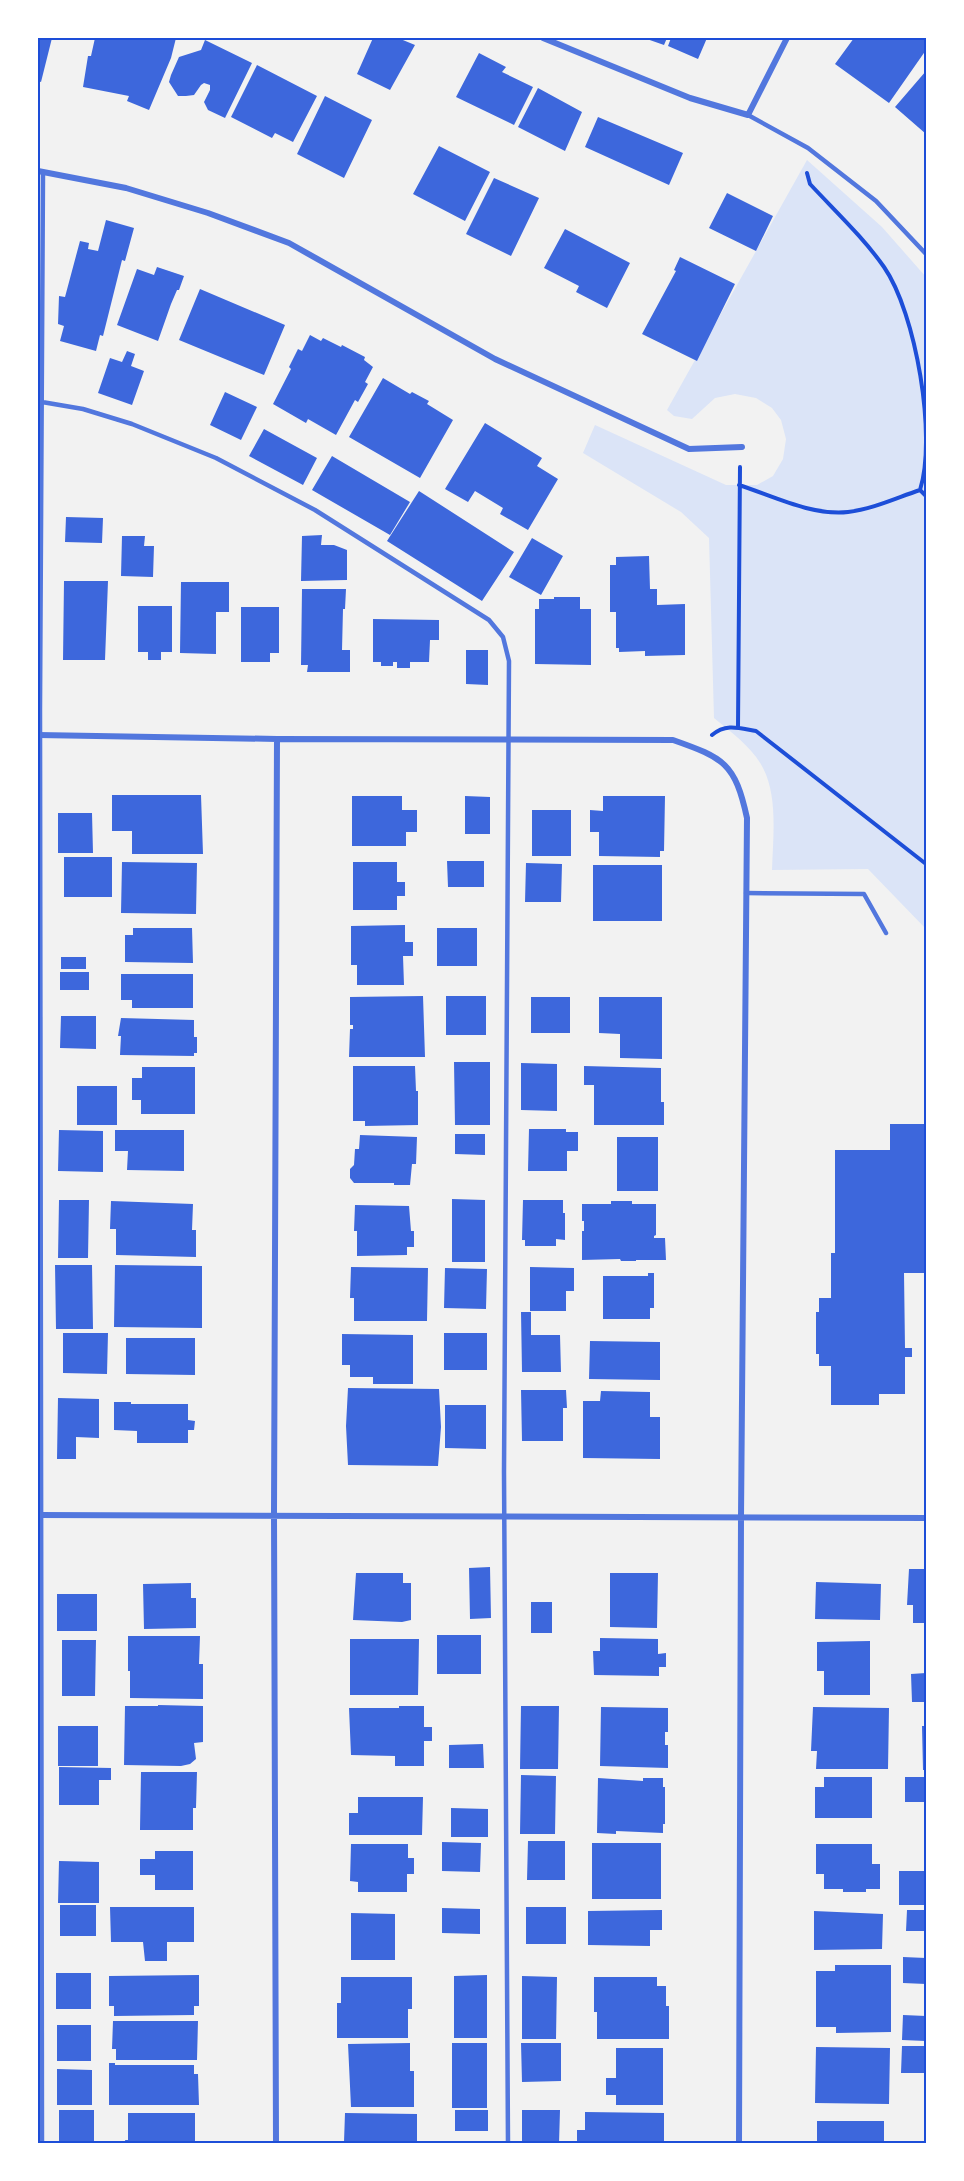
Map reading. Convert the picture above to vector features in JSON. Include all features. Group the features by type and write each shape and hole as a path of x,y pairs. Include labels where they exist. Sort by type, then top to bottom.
{"street":[{"path":"543,38 690,98 748,114 787,38"},
{"path":"40,172 126,188 208,213 289,243 495,359 689,449 742,447"},
{"path":"39,735 277,739 673,740 716,756 729,769 741,788 747,818 739,2144"},
{"path":"276,2144 274,1515 277,739"},
{"path":"39,1515 927,1518"}],"lane":[{"path":"748,114 808,148 876,201 927,254"},
{"path":"40,172 42,402 39,735 39,1515 42,2144"},
{"path":"42,402 83,409 132,424 216,458 315,510 489,620 503,637 509,661 504,1517 508,2144"},
{"path":"746,893 864,894 886,933"}],"path":[{"path":"808,148 805,169 810,184 867,245 885,268 898,293 908,323 923,398 926,465 920,490"},
{"path":"738,728 739,485 742,447"},
{"path":"739,485 815,509 846,512 876,506 920,490"},
{"path":"920,490 927,496"},
{"path":"721,728 756,731 927,864"}],"shaded area":[{"path":"807,160 882,227 926,277 926,929 868,869 772,870 774,818 768,779 754,754 714,718 709,538 681,512 583,453 595,425 726,485 757,485 773,476 783,459 786,439 781,420 772,408 756,398 735,394 715,398 692,419 674,416 667,410"}],"building":[{"path":"38,38 52,38 41,82 38,81"},
{"path":"95,38 176,38 171,58 149,110 127,101 129,96 83,87 88,56 91,56"},
{"path":"373,38 398,38 415,45 390,90 357,74"},
{"path":"644,38 667,38 664,45"},
{"path":"671,38 707,38 698,59 668,46"},
{"path":"854,38 926,38 926,50 889,103 835,64"},
{"path":"205,40 252,63 225,118 208,110 204,102 210,85 204,83 194,95 178,96 169,82 179,57 201,50"},
{"path":"479,53 506,67 502,72 533,87 514,125 456,97"},
{"path":"257,65 317,96 293,142 275,133 272,138 231,117"},
{"path":"926,71 926,134 895,107"},
{"path":"538,88 582,112 565,151 518,127"},
{"path":"325,96 372,120 344,178 297,154"},
{"path":"598,117 683,153 669,185 585,147"},
{"path":"439,146 490,172 465,221 413,194"},
{"path":"494,178 539,198 511,256 466,234"},
{"path":"727,193 773,216 756,251 709,228"},
{"path":"106,220 134,228 125,261 122,260 103,336 100,335 96,351 60,341 64,326 58,324 59,296 65,297 80,241 89,243 88,249 98,251"},
{"path":"565,229 630,263 607,308 576,292 579,286 544,268"},
{"path":"680,257 735,284 697,361 642,334 676,271 674,270"},
{"path":"157,267 184,276 158,341 117,325 137,269 154,275"},
{"path":"200,289 285,325 264,375 179,340"},
{"path":"310,335 321,341 323,338 341,347 342,345 365,357 364,360 373,367 365,382 368,384 358,402 355,400 336,435 308,419 306,423 273,404 291,369 289,367 298,349 302,351"},
{"path":"127,351 135,354 131,366 144,371 132,405 98,393 110,358 122,362"},
{"path":"383,378 410,394 412,392 429,401 427,404 453,420 420,478 349,437"},
{"path":"225,392 257,407 241,440 210,425"},
{"path":"485,423 542,458 537,466 558,479 528,530 500,514 503,508 475,491 468,502 445,489"},
{"path":"264,429 317,458 303,485 249,456"},
{"path":"332,456 410,502 390,535 312,490"},
{"path":"419,491 514,552 482,601 387,541"},
{"path":"66,517 103,518 102,543 65,542"},
{"path":"322,535 321,545 334,545 347,550 347,580 301,581 302,536"},
{"path":"122,536 145,536 144,546 154,546 153,577 121,576"},
{"path":"532,538 563,556 541,595 509,577"},
{"path":"649,556 650,589 657,589 657,605 685,604 685,655 645,656 645,651 619,652 619,648 616,648 616,612 610,612 610,565 616,565 616,557"},
{"path":"64,581 108,581 105,660 63,660"},
{"path":"181,582 229,582 229,612 216,612 216,654 180,653"},
{"path":"302,589 346,589 342,650 350,650 350,672 307,672 308,665 301,665"},
{"path":"554,597 580,597 580,609 591,609 591,665 535,664 535,609 539,609 539,599 554,599"},
{"path":"138,606 172,606 172,652 161,652 161,660 148,660 148,652 138,652"},
{"path":"241,607 279,607 279,653 270,653 270,662 241,662"},
{"path":"373,619 439,620 439,640 430,640 429,662 410,662 410,668 397,668 397,662 393,662 393,666 381,666 381,662 373,662"},
{"path":"466,650 488,650 488,685 466,684"},
{"path":"112,795 201,795 203,854 132,854 132,831 112,831"},
{"path":"352,796 402,796 402,810 417,810 417,832 406,832 406,846 352,846"},
{"path":"465,796 490,797 490,834 465,834"},
{"path":"603,796 665,796 664,851 660,851 660,857 599,856 599,832 590,832 590,810 603,811"},
{"path":"532,810 571,810 571,856 532,856"},
{"path":"58,813 92,813 93,853 58,853"},
{"path":"64,857 112,857 112,897 64,897"},
{"path":"447,861 484,861 484,887 448,887"},
{"path":"122,862 197,863 196,914 121,913"},
{"path":"353,862 397,862 397,882 405,882 405,896 397,896 397,910 353,910"},
{"path":"526,863 562,864 561,902 525,902"},
{"path":"593,865 662,865 662,921 593,921"},
{"path":"405,925 405,942 413,942 413,956 403,956 404,985 357,985 357,965 351,965 351,926"},
{"path":"133,928 192,928 193,963 125,962 125,935 133,935"},
{"path":"437,928 477,928 477,966 437,966"},
{"path":"61,957 86,957 86,969 61,969"},
{"path":"60,972 89,972 89,990 60,990"},
{"path":"121,974 193,974 193,1008 132,1008 132,1000 121,1000"},
{"path":"423,996 425,1057 349,1057 350,1029 353,1029 353,1025 350,1025 350,997"},
{"path":"446,996 486,996 486,1035 446,1035"},
{"path":"531,997 570,997 570,1033 531,1033"},
{"path":"599,997 662,997 662,1059 620,1058 620,1034 599,1033"},
{"path":"61,1016 96,1016 96,1049 60,1048"},
{"path":"121,1018 194,1020 197,1053 194,1053 194,1056 120,1055 121,1036 118,1036"},
{"path":"454,1062 490,1062 490,1125 455,1125"},
{"path":"521,1063 557,1064 557,1111 521,1110"},
{"path":"353,1066 415,1066 418,1125 365,1126 365,1121 353,1121"},
{"path":"584,1066 661,1068 664,1125 594,1125 594,1085 584,1085"},
{"path":"142,1067 195,1067 195,1114 141,1114 141,1100 132,1100 132,1078 142,1078"},
{"path":"77,1086 117,1086 117,1125 77,1125"},
{"path":"890,1124 926,1124 926,1273 904,1273 905,1348 912,1348 912,1357 905,1357 905,1394 879,1394 879,1405 831,1405 831,1366 819,1366 819,1354 816,1354 816,1312 819,1312 819,1298 831,1298 831,1253 835,1253 835,1150 890,1150"},
{"path":"529,1129 566,1129 566,1132 578,1132 578,1151 567,1151 567,1171 528,1171"},
{"path":"59,1130 103,1131 103,1172 58,1171"},
{"path":"115,1130 184,1130 184,1171 127,1170 128,1151 115,1151"},
{"path":"455,1134 485,1134 485,1155 455,1154"},
{"path":"360,1135 417,1137 416,1164 412,1164 410,1185 354,1183 350,1178 350,1169 354,1165 355,1149 359,1149"},
{"path":"617,1137 658,1137 658,1191 617,1191"},
{"path":"452,1199 485,1200 485,1262 452,1262"},
{"path":"59,1200 89,1200 88,1258 58,1258"},
{"path":"523,1200 563,1200 565,1240 556,1239 556,1246 525,1246 525,1240 522,1240"},
{"path":"111,1201 193,1204 192,1230 196,1230 196,1257 116,1255 116,1229 110,1229"},
{"path":"611,1201 656,1204 656,1235 654,1238 665,1238 666,1260 582,1260 584,1221 582,1221 582,1204 611,1204"},
{"path":"355,1205 409,1206 411,1231 414,1231 414,1247 407,1247 407,1255 357,1256 357,1231 354,1231"},
{"path":"55,1265 92,1265 93,1329 56,1329"},
{"path":"115,1265 202,1266 202,1328 114,1327"},
{"path":"351,1267 428,1268 427,1321 354,1321 354,1298 350,1298"},
{"path":"530,1267 574,1268 574,1291 566,1291 566,1311 530,1311"},
{"path":"445,1268 487,1269 486,1309 444,1308"},
{"path":"648,1273 654,1273 654,1308 650,1308 650,1319 603,1319 603,1276 648,1276"},
{"path":"521,1312 531,1312 531,1335 560,1335 561,1372 522,1372"},
{"path":"63,1333 108,1333 107,1374 63,1373"},
{"path":"444,1333 487,1333 487,1370 444,1370"},
{"path":"342,1334 413,1335 413,1384 373,1384 373,1377 350,1377 350,1365 342,1365"},
{"path":"126,1338 195,1338 195,1375 126,1374"},
{"path":"590,1341 660,1342 660,1380 589,1379"},
{"path":"348,1388 439,1389 441,1427 438,1466 348,1465 346,1426"},
{"path":"521,1390 566,1390 567,1408 563,1408 563,1441 522,1441"},
{"path":"601,1391 650,1392 650,1417 660,1417 660,1459 583,1458 583,1401 600,1401"},
{"path":"58,1398 99,1399 99,1438 76,1437 76,1459 57,1459"},
{"path":"114,1402 188,1404 188,1420 195,1421 194,1430 188,1430 188,1443 137,1443 137,1431 114,1430"},
{"path":"445,1405 486,1405 486,1449 445,1448"},
{"path":"490,1567 491,1618 470,1619 469,1568"},
{"path":"909,1569 926,1569 926,1623 913,1623 913,1605 907,1605"},
{"path":"356,1573 403,1573 403,1583 411,1583 411,1620 402,1622 353,1620"},
{"path":"610,1573 658,1573 657,1628 610,1627"},
{"path":"816,1582 881,1584 880,1620 815,1619"},
{"path":"191,1583 191,1598 196,1598 196,1628 144,1629 143,1584"},
{"path":"57,1594 97,1594 97,1631 57,1631"},
{"path":"531,1602 552,1602 552,1633 531,1633"},
{"path":"437,1635 481,1635 481,1674 437,1674"},
{"path":"128,1636 200,1636 199,1664 203,1664 203,1699 130,1698"},
{"path":"600,1638 658,1639 658,1654 666,1653 666,1667 659,1667 659,1676 594,1675 593,1651 600,1651"},
{"path":"350,1639 419,1639 418,1695 350,1695"},
{"path":"62,1640 96,1640 95,1696 62,1696"},
{"path":"870,1641 870,1695 824,1695 824,1671 817,1671 817,1642"},
{"path":"926,1673 926,1702 912,1702 911,1674"},
{"path":"125,1706 203,1706 203,1742 194,1743 196,1759 190,1764 181,1766 124,1765"},
{"path":"399,1706 424,1706 424,1727 432,1727 432,1741 424,1741 424,1766 395,1766 395,1756 351,1755 349,1708 399,1708"},
{"path":"521,1706 559,1706 558,1769 520,1769"},
{"path":"601,1707 668,1708 668,1732 665,1732 665,1745 668,1745 668,1768 600,1766"},
{"path":"813,1707 889,1708 888,1769 816,1769 817,1751 811,1751"},
{"path":"58,1726 98,1726 98,1766 58,1766"},
{"path":"922,1726 926,1726 926,1770 923,1770"},
{"path":"483,1744 484,1768 449,1768 449,1745"},
{"path":"59,1767 111,1768 111,1780 99,1780 99,1805 59,1805"},
{"path":"141,1772 197,1772 193,1830 140,1830"},
{"path":"521,1775 556,1776 555,1834 520,1834"},
{"path":"824,1777 872,1777 872,1818 815,1818 815,1787 824,1787"},
{"path":"905,1777 926,1777 926,1802 905,1802"},
{"path":"598,1778 643,1781 643,1778 663,1778 665,1824 663,1824 663,1833 616,1831 616,1834 597,1833"},
{"path":"358,1797 423,1797 422,1835 349,1835 349,1813 358,1813"},
{"path":"451,1808 488,1809 488,1837 451,1837"},
{"path":"528,1841 565,1841 565,1880 527,1880"},
{"path":"442,1842 481,1843 480,1872 442,1871"},
{"path":"592,1843 661,1843 661,1899 592,1899"},
{"path":"351,1844 408,1844 408,1858 414,1858 414,1874 407,1874 407,1892 358,1892 358,1882 350,1881"},
{"path":"816,1844 872,1844 872,1864 880,1864 880,1889 866,1889 866,1892 843,1892 843,1889 824,1889 824,1874 816,1874"},
{"path":"155,1851 193,1851 193,1890 155,1890 155,1875 140,1875 140,1859 155,1859"},
{"path":"59,1861 99,1862 99,1903 58,1903"},
{"path":"899,1871 926,1871 926,1905 899,1905"},
{"path":"60,1905 96,1905 96,1936 60,1936"},
{"path":"110,1907 194,1907 194,1942 167,1942 167,1961 145,1961 143,1942 111,1942"},
{"path":"526,1907 566,1907 566,1944 526,1944"},
{"path":"442,1908 480,1909 480,1934 442,1933"},
{"path":"662,1910 662,1930 650,1930 650,1946 588,1945 588,1911"},
{"path":"907,1910 926,1910 926,1931 906,1931"},
{"path":"814,1911 883,1914 882,1949 814,1950"},
{"path":"351,1913 395,1914 395,1960 351,1960"},
{"path":"903,1957 926,1958 926,1984 903,1983"},
{"path":"835,1965 891,1965 891,2032 836,2033 836,2027 816,2027 816,1971 835,1971"},
{"path":"56,1973 91,1973 91,2009 56,2009"},
{"path":"199,1975 199,2006 194,2006 194,2015 114,2016 114,2006 109,2006 109,1976"},
{"path":"487,1975 487,2038 454,2038 454,1976"},
{"path":"522,1976 557,1977 556,2039 522,2039"},
{"path":"341,1977 412,1977 412,2009 408,2009 408,2038 337,2038 337,2003 341,2003"},
{"path":"594,1977 657,1977 657,1986 666,1986 666,2006 669,2006 669,2039 597,2039"},
{"path":"903,2015 926,2016 926,2041 902,2040"},
{"path":"113,2021 198,2021 197,2060 116,2060 116,2049 112,2049"},
{"path":"57,2025 91,2025 91,2061 57,2061"},
{"path":"410,2043 410,2071 414,2071 414,2107 351,2107 348,2044"},
{"path":"452,2043 487,2043 487,2108 452,2108"},
{"path":"521,2043 561,2043 561,2081 522,2082"},
{"path":"902,2046 926,2046 926,2073 901,2073"},
{"path":"816,2047 890,2048 889,2104 815,2103"},
{"path":"616,2048 663,2048 663,2105 616,2105 616,2095 606,2095 606,2078 616,2078"},
{"path":"109,2063 115,2063 115,2065 194,2065 194,2074 198,2074 199,2105 109,2105"},
{"path":"57,2069 92,2070 92,2105 57,2105"},
{"path":"59,2110 94,2110 94,2144 59,2144"},
{"path":"455,2110 488,2110 488,2131 455,2131"},
{"path":"522,2110 560,2110 559,2144 522,2144"},
{"path":"585,2112 664,2113 664,2144 577,2144 577,2130 585,2130"},
{"path":"128,2113 195,2113 195,2142 192,2144 126,2144"},
{"path":"345,2113 417,2114 417,2141 421,2141 421,2144 344,2142"},
{"path":"817,2121 884,2121 884,2144 817,2144"}]}
